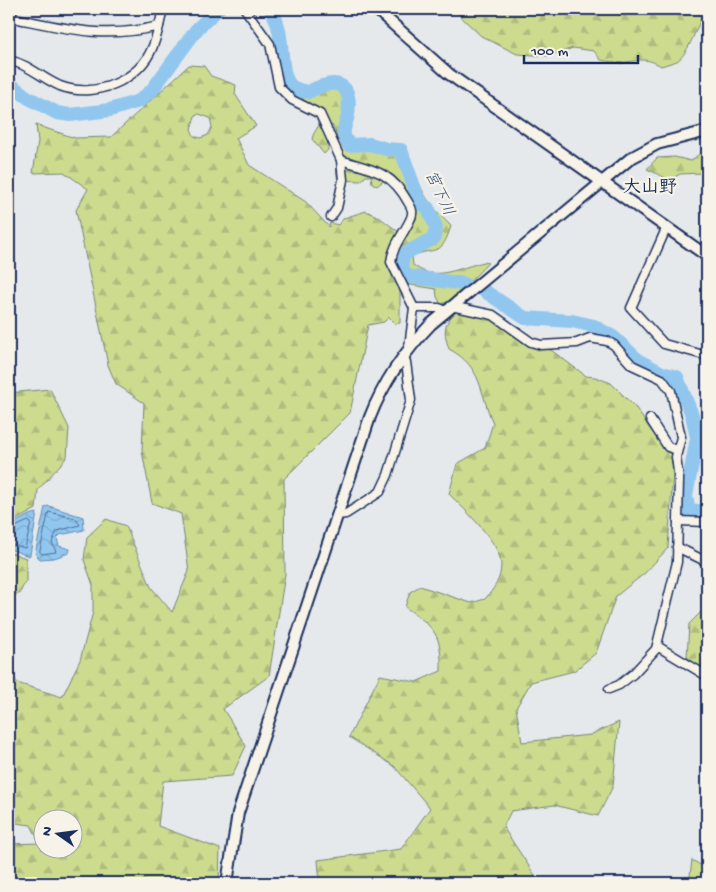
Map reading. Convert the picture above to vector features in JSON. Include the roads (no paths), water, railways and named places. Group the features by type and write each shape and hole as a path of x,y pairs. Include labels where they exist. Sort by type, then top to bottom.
{"street":[{"path":"9,60 28,66 61,86 77,90 106,87 128,76 142,63 153,47 163,9"},
{"path":"245,9 270,44 280,87 292,100 320,114 341,160 343,180 337,208 331,217"},
{"path":"376,9 449,74 602,184 707,256"},
{"path":"9,17 101,34 130,32 159,26"},
{"path":"227,883 238,813 380,391 406,351 448,308 602,184 631,158 663,142 707,131"},
{"path":"338,514 346,514 380,492 388,475 411,400 406,351 414,308 391,262 397,242 410,220 412,208 401,188 390,178 341,160"},
{"path":"666,229 631,308 664,344 707,356"},
{"path":"414,308 448,308 493,315 531,342 541,345 577,343 590,338 614,345 628,362 662,379 672,391 681,429 677,450 677,562 657,646 633,674 619,685 609,689"},
{"path":"650,420 668,447 677,450"},
{"path":"678,521 707,522"},
{"path":"677,547 707,562"},
{"path":"657,646 707,676"}],"water":[{"path":"49,506 83,517 84,530 60,535 57,538 59,546 70,549 69,553 54,558 40,559 35,554 45,507"},
{"path":"37,513 30,555 9,549 9,526 29,515"}],"waterway":[{"name":"宮下川","path":"9,86 14,87 27,97 57,113 70,115 110,110 139,101 152,90 197,29 218,9"},
{"name":"宮下川","path":"270,9 278,28 284,69 290,85 296,89 308,92 326,85 340,85 348,95 348,115 344,135 349,145 370,144 386,149 401,150 417,195 423,205 428,208 436,227 434,238 404,254 401,267 406,276 464,284"},
{"name":"宮下川","path":"480,288 525,318 572,321 594,326 613,337 639,361 662,373 677,377 692,415 697,438 686,496 689,510 707,512"}],"district":[{"name":"大山野","path":"650,188"}]}
